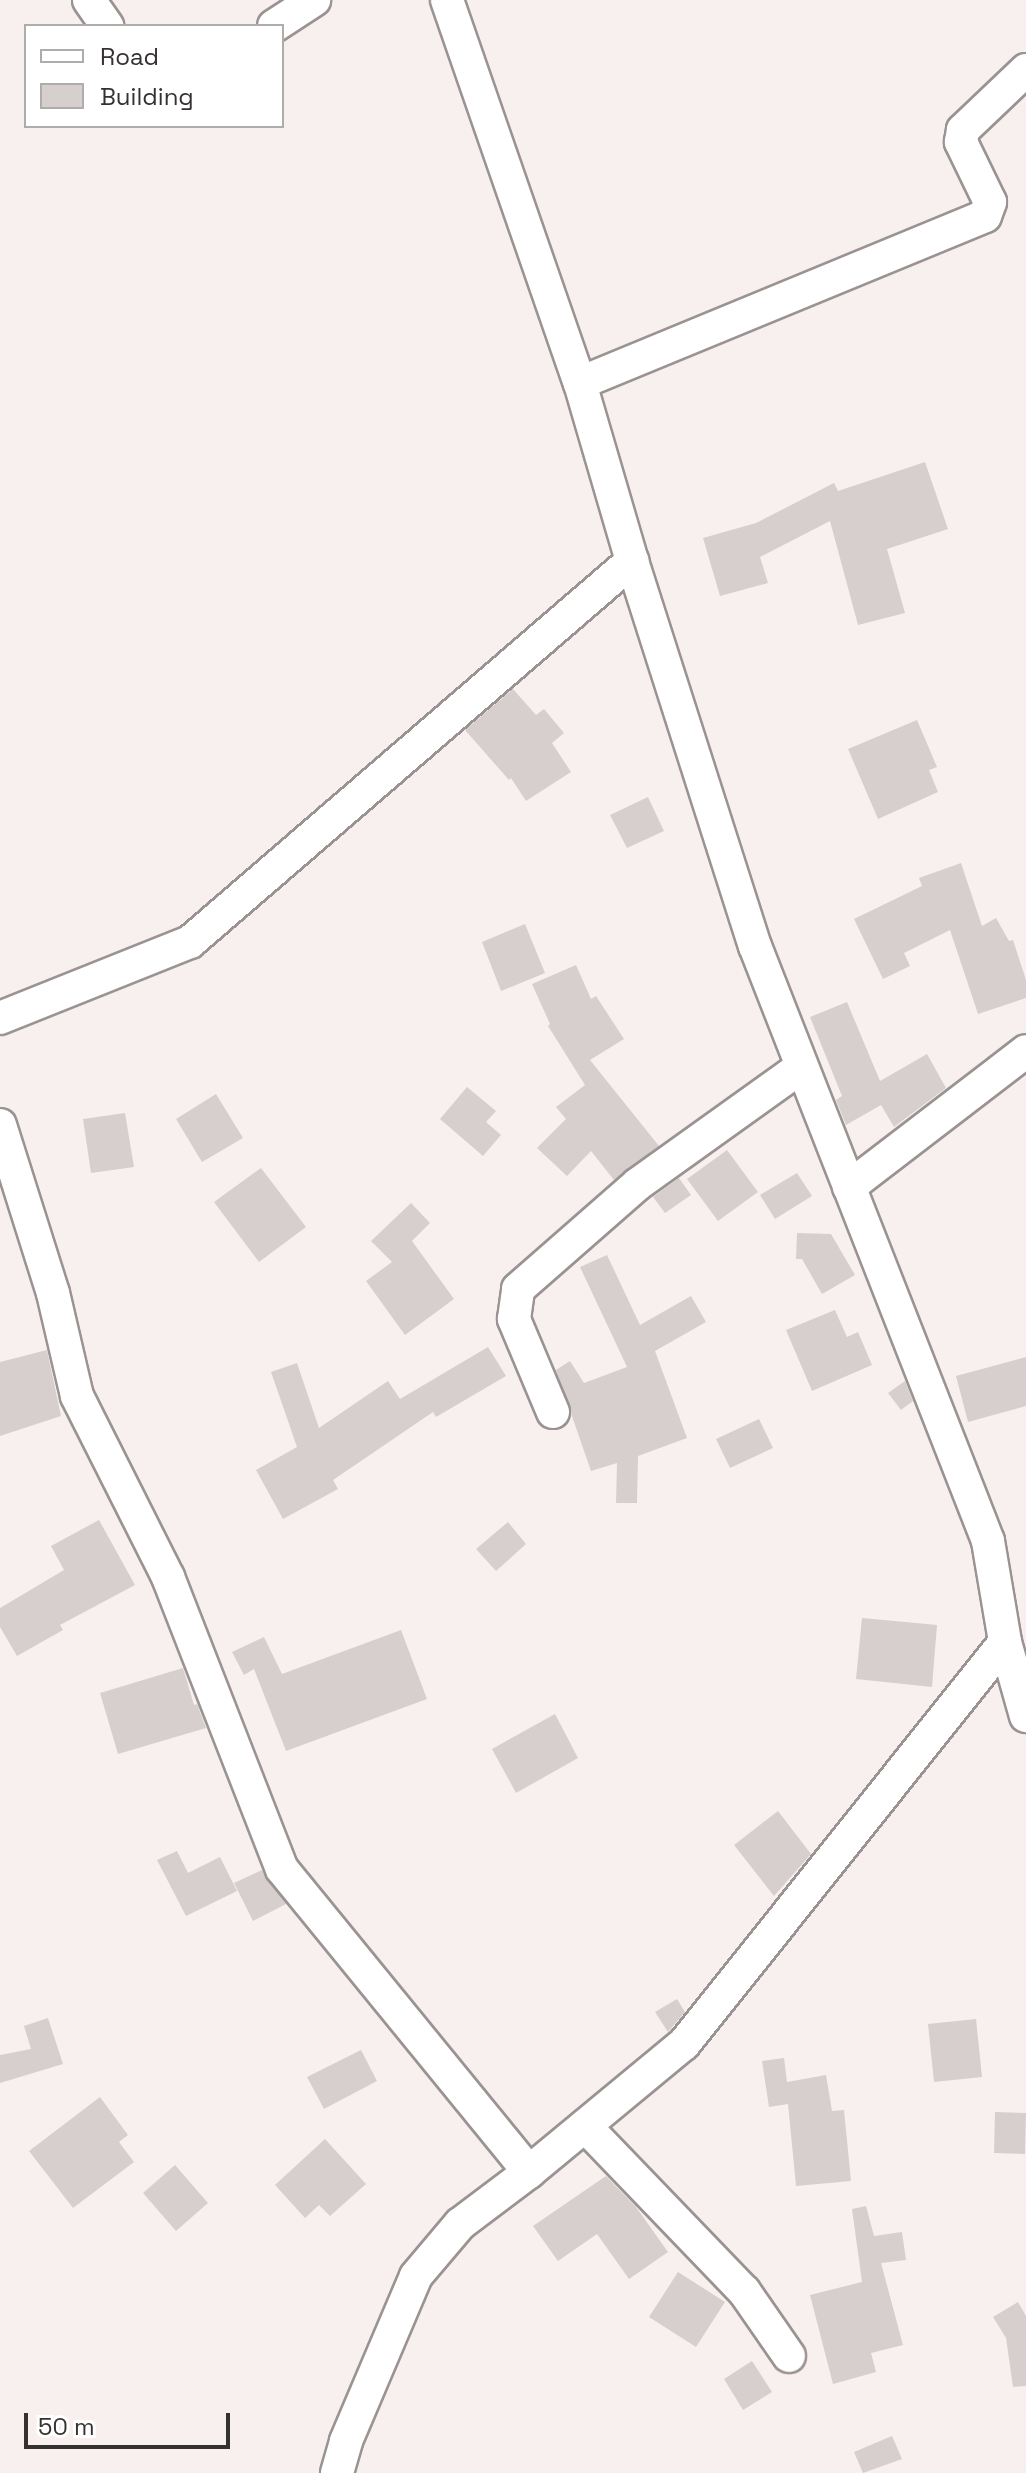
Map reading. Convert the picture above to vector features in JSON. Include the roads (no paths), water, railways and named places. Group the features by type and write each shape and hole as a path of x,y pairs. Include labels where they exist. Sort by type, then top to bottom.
{"street":[{"path":"89,0 106,24"},
{"path":"277,24 314,0"},
{"path":"447,0 580,383 632,561 755,946 800,1068 988,1541 1005,1642 1026,1716"},
{"path":"580,383 985,216 990,202 961,142 963,130 1026,70"},
{"path":"0,1018 190,942 632,561"},
{"path":"849,1187 1026,1051"},
{"path":"553,1412 514,1319 518,1289 638,1184 800,1068"},
{"path":"0,1125 53,1293 77,1396 168,1577 282,1869 529,2172"},
{"path":"337,2473 346,2441 416,2276 460,2224 529,2172 684,2044 1005,1642"},
{"path":"585,2126 744,2291 789,2356"}]}
